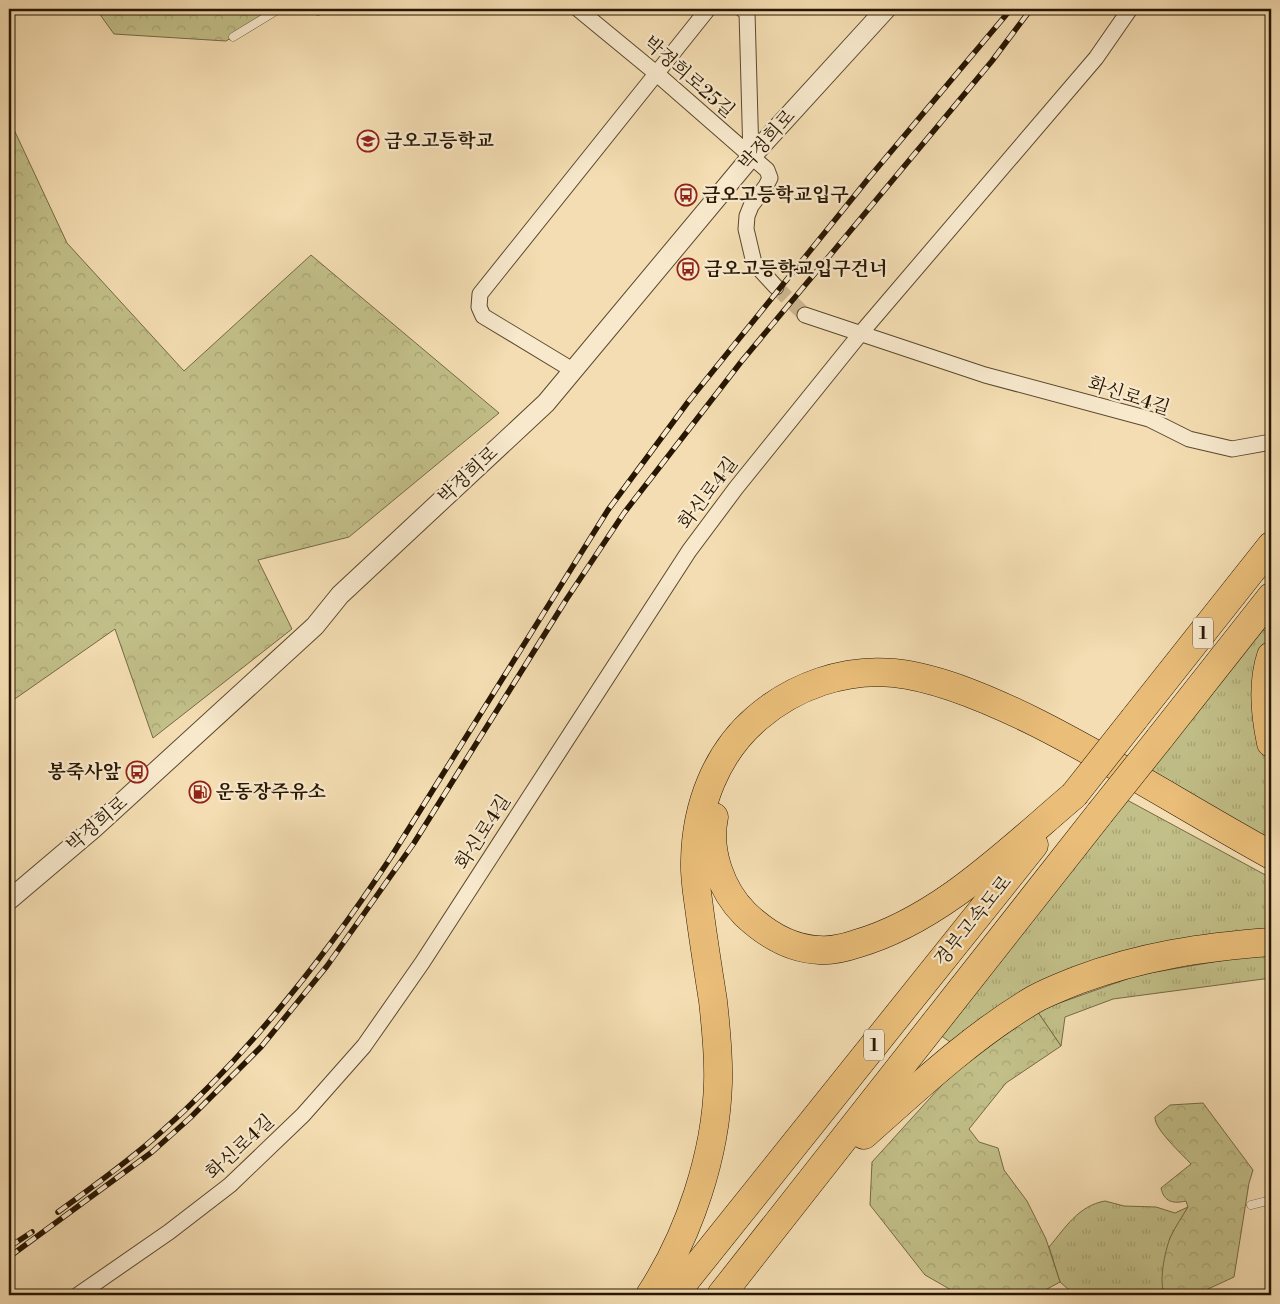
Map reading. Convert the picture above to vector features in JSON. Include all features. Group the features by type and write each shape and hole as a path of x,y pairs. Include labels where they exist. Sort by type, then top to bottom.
{"highway":[{"name":"경부고속도로","path":"674,1295 1271,546"},
{"name":"경부고속도로","path":"721,1295 1271,597"},
{"path":"1271,656 1267,674 1266,706 1271,742"},
{"path":"650,1295 679,1241 695,1199 707,1160 716,1116 718,1054 694,860 702,810 709,785 719,763 750,724 768,709 807,686 848,675 894,673 956,688 997,704 1068,739 1271,855"},
{"path":"1074,795 975,879 939,904 875,939 833,950 803,948 788,943 759,927 743,912 722,881 713,845 712,826 726,781 741,756 772,723 796,707 832,694 864,688 882,688 898,689 944,701 991,717 1048,745 1271,869"},
{"path":"806,1188 928,1077 973,1041 1034,1000 1094,974 1150,958 1214,946 1271,942"}],"street":[{"name":"박정희로25길","path":"578,9 657,74 767,170 770,178 751,206 747,216 746,229 754,263 776,287"},
{"path":"574,371 483,316 479,307 480,294 708,9"},
{"name":"화신로4길","path":"78,1295 169,1232 230,1185 303,1115 364,1046 422,963 689,551 736,488 861,333 1096,58 1130,9"},
{"path":"746,10 751,157"},
{"name":"박정희로","path":"9,900 94,828 316,626 340,595 546,403 751,157 883,10"},
{"name":"화신로4길","path":"805,315 985,375 1149,419 1189,439 1232,449 1271,442"}],"lane":[{"path":"234,37 279,9"},
{"path":"1251,1205 1271,1200"}],"green space":[{"path":"96,9 280,9 226,41 114,34"},
{"path":"9,119 67,243 184,371 311,255 499,413 349,537 258,560 292,629 153,738 115,629 9,703"},
{"path":"1260,628 1269,633 1256,677 1257,726 1271,777 1271,843 1150,769"},
{"path":"1127,800 1271,878 1271,933 1175,940 956,1046 940,1035"},
{"path":"1271,952 1271,978 1113,999 1065,1017 1061,1046 1037,1011 1138,975"},
{"path":"1037,1011 1061,1046 1006,1083 969,1129 979,1142 998,1148 1004,1170 1027,1201 1046,1239 1060,1282 1036,1295 960,1295 925,1275 870,1205 872,1162 960,1065"},
{"path":"1203,1103 1253,1170 1249,1183 1234,1277 1195,1295 1165,1295 1162,1275 1166,1251 1172,1234 1188,1207 1186,1201 1173,1202 1167,1199 1162,1193 1161,1188 1191,1164 1164,1135 1155,1117 1170,1105"},
{"path":"1105,1201 1124,1206 1156,1207 1175,1213 1188,1207 1170,1238 1163,1291 1165,1295 1075,1295 1060,1282 1049,1247 1080,1212 1087,1207"}],"tunnel":[{"path":"776,287 805,315"}],"railway":[{"path":"58,1212 135,1154 193,1103 284,1003 340,931 391,857 608,510 688,402 868,179 1011,9"},
{"path":"9,1257 152,1152 190,1118 261,1047 327,966 414,843 566,600 624,513 741,362 992,61 1031,9"},
{"path":"9,1247 32,1232"}],"place":[{"name":"금오고등학교","path":"368,141"},
{"name":"금오고등학교입구","path":"686,195"},
{"name":"금오고등학교입구건너","path":"688,269"},
{"name":"봉죽사앞","path":"137,772"},
{"name":"운동장주유소","path":"200,792"}]}
